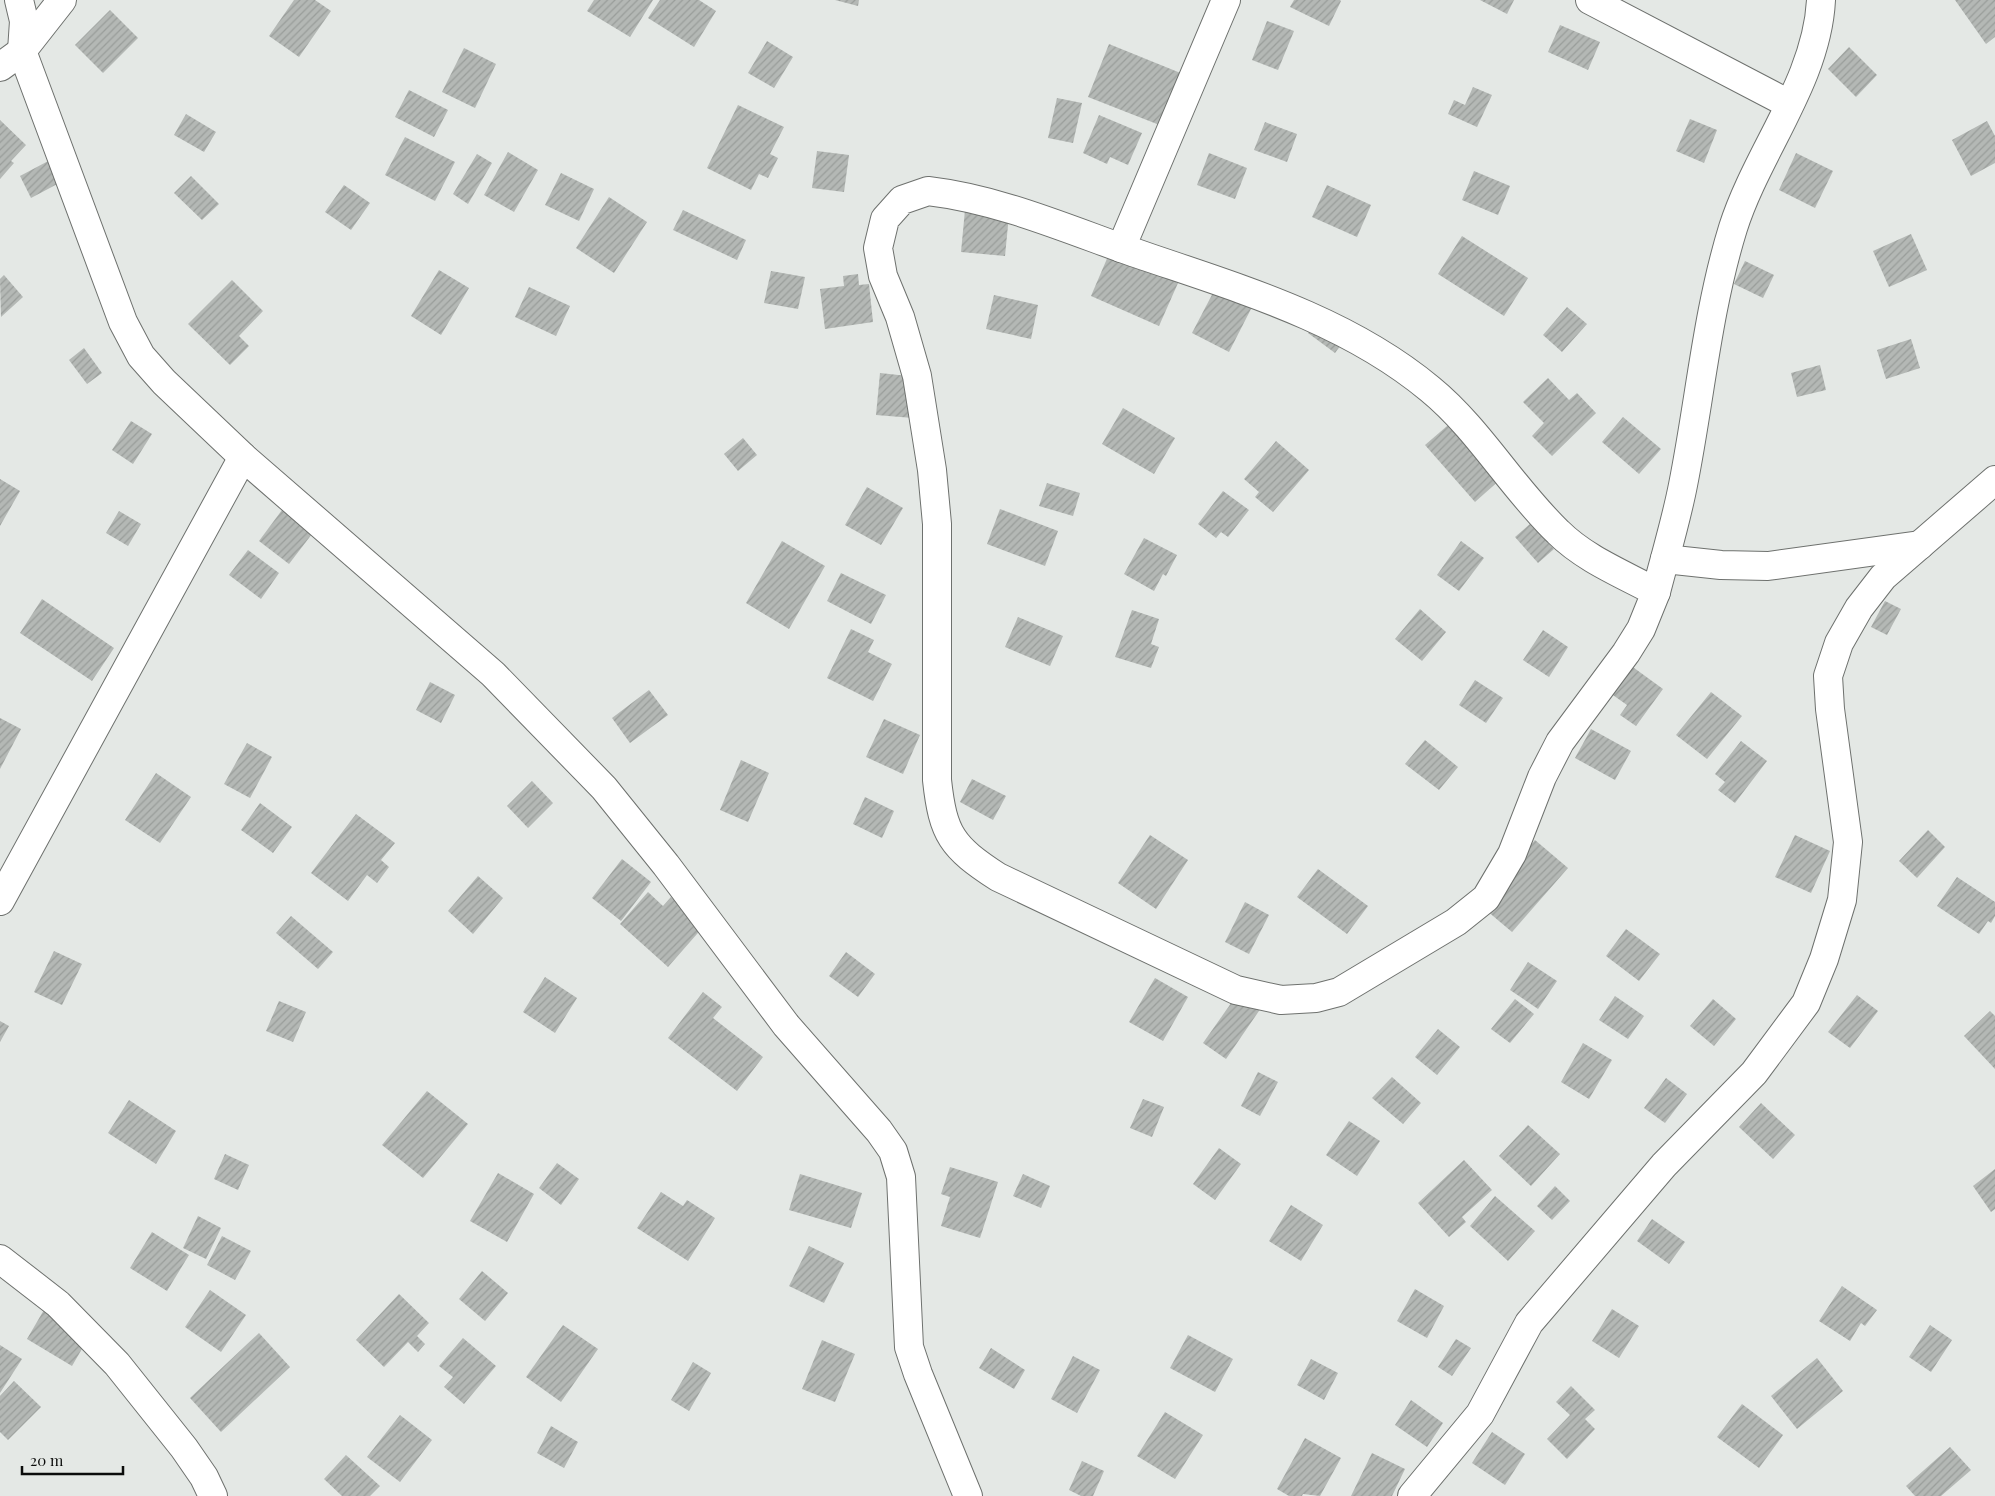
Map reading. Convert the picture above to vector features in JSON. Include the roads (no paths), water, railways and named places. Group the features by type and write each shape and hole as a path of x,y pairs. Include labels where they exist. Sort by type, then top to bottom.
{"street":[{"path":"19,0 24,22 22,51 123,322 141,356 164,382 243,457 493,674 604,788 666,865 786,1025 879,1131 893,1151 901,1177 909,1347 918,1374 968,1496"},
{"path":"0,67 22,51 62,0"},
{"path":"1121,248 1226,0"},
{"path":"1590,0 1789,104"},
{"path":"1656,592 1587,556 1559,534 1458,417 1432,390 1399,365 1358,340 1296,309 1018,212 959,195 928,191 902,200 885,219 878,248 883,276 900,317 917,376 932,470 938,524 937,780 940,814 952,839 970,859 991,872 1236,990 1281,1000 1316,998 1339,992 1456,922 1486,898 1512,854 1542,777 1560,742 1626,653 1641,629 1656,592 1683,486 1717,290 1732,229 1749,184 1789,104 1812,50 1820,18 1821,0"},
{"path":"0,901 243,457"},
{"path":"1412,1496 1480,1414 1530,1323 1664,1165 1754,1072 1806,1003 1824,959 1842,900 1848,842 1830,709 1828,676 1839,643 1859,608 1883,577 1995,480"},
{"path":"1665,559 1721,565 1768,566 1920,545"},
{"path":"0,1259 58,1304 117,1364 184,1448 204,1477 213,1496"}]}
